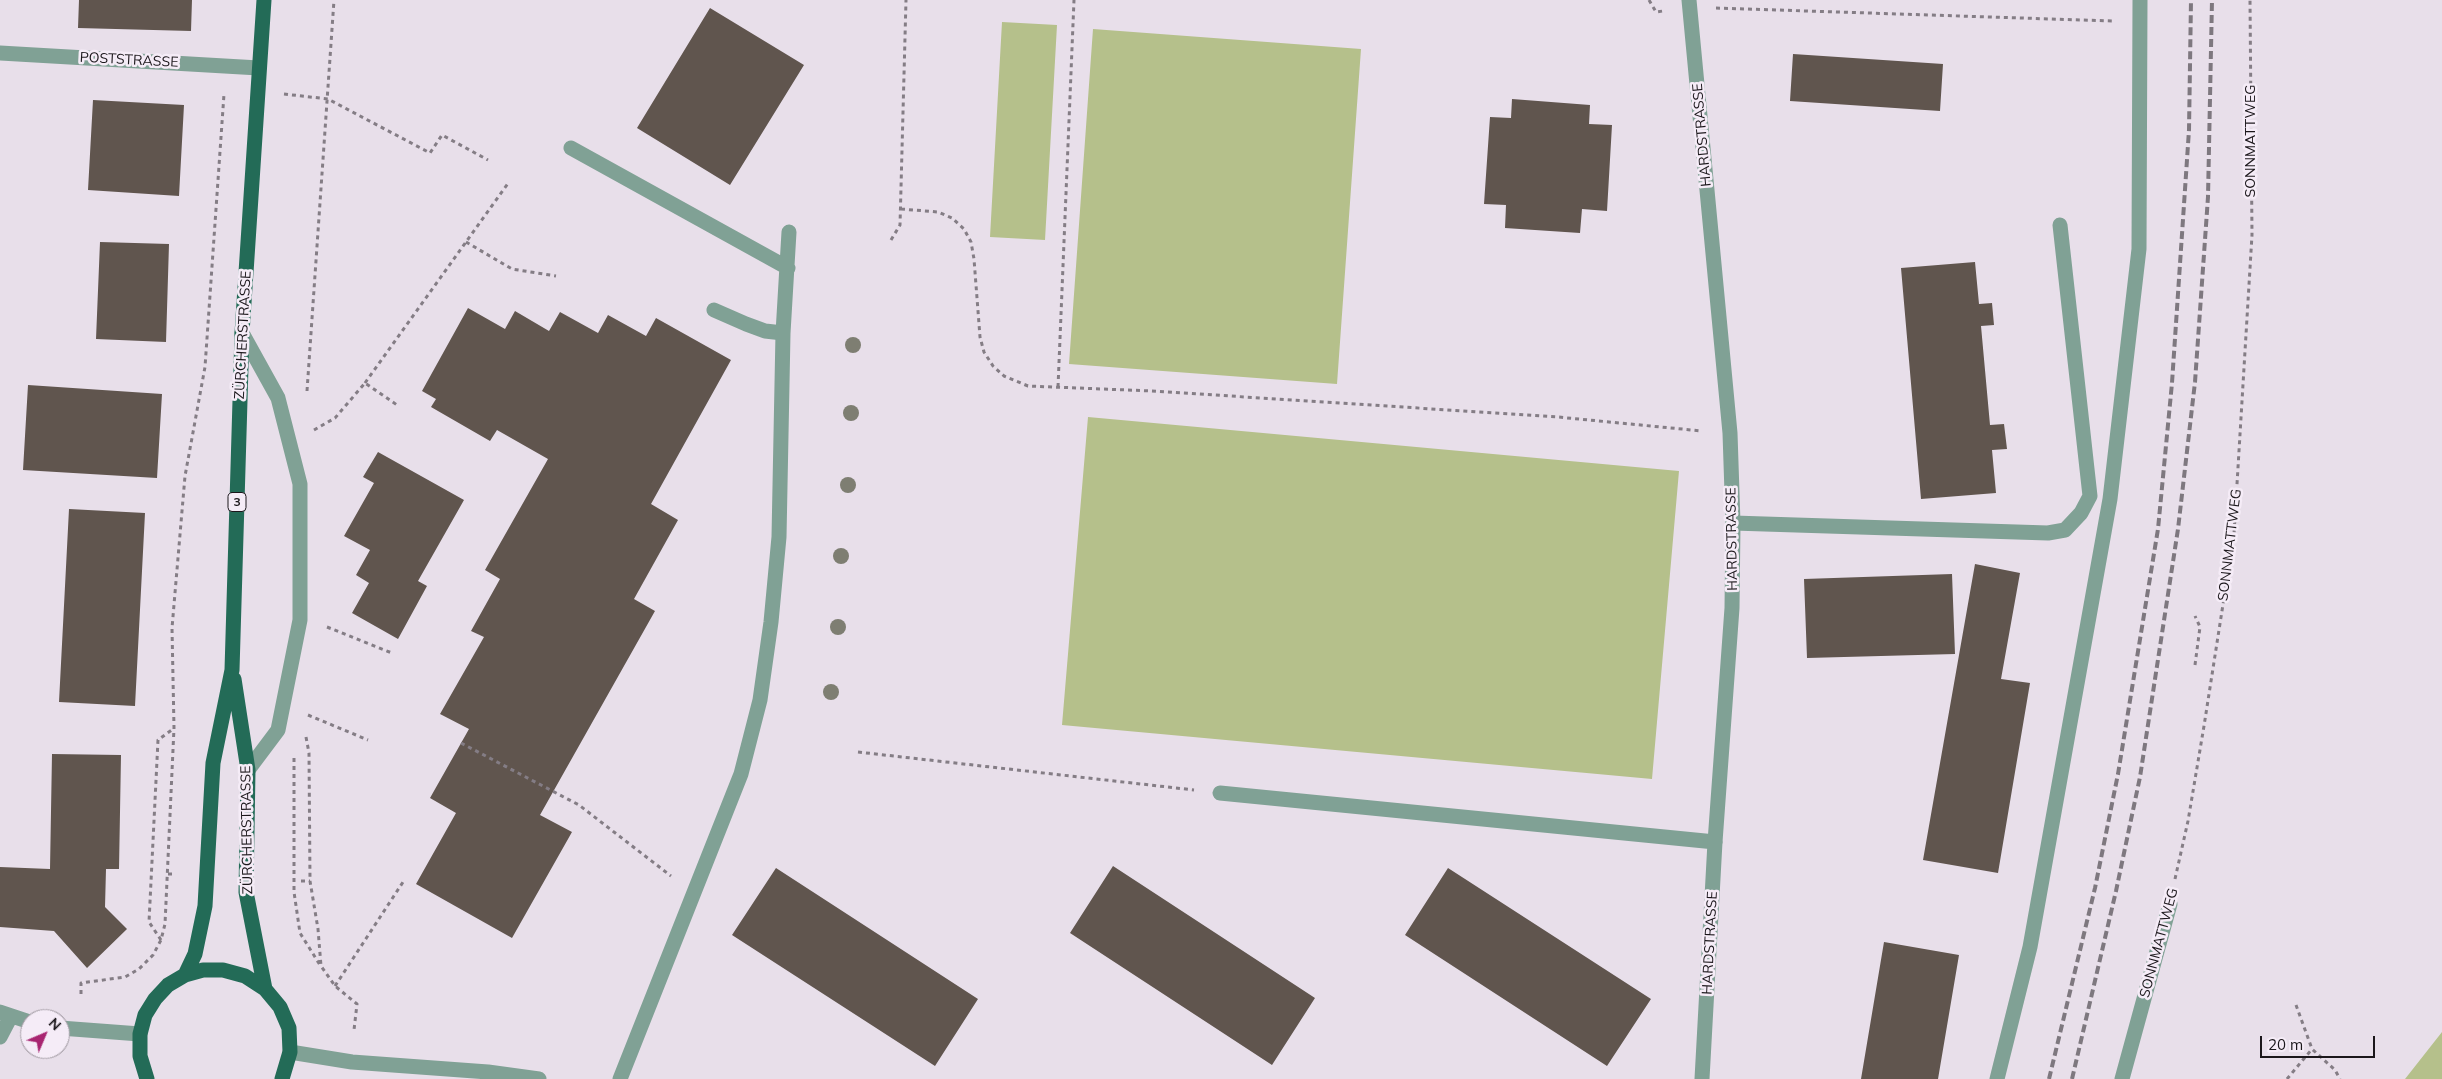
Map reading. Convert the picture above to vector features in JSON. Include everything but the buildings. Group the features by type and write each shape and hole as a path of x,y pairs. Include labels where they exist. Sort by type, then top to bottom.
{"main road":[{"name":"ZÜRCHERSTRASSE","path":"185,975 195,954 204,906 213,763 232,670 242,333 264,0"},
{"name":"ZÜRCHERSTRASSE","path":"232,670 248,770 246,892 265,989"},
{"path":"148,1079 140,1056 140,1034 145,1015 155,998 168,985 185,975 203,970 223,970 245,976 265,989 280,1007 289,1028 290,1052 282,1079"}],"street":[{"path":"1997,1079 2030,947 2110,499 2139,249 2140,0"},
{"name":"HARDSTRASSE","path":"1690,5 1730,434 1733,523 1732,608 1715,842 1702,1079"},
{"name":"POSTSTRASSE","path":"0,53 259,68"},
{"path":"571,148 788,268"},
{"path":"1733,523 2048,533 2065,530 2081,513 2090,496 2060,225"},
{"path":"620,1079 741,774 760,700 771,622 779,536 783,333 789,232"},
{"path":"714,310 765,331 783,333"},
{"path":"242,333 278,398 300,484 300,620 278,730 248,770"},
{"path":"1220,793 1715,842"},
{"name":"SONNMATTWEG","path":"2122,1079 2170,904"},
{"path":"0,1037 5,1014 20,1019"},
{"path":"70,1029 140,1034"},
{"path":"290,1052 352,1062 488,1072 539,1079"}],"path":[{"path":"306,399 334,0"},
{"path":"892,240 900,225 901,209 906,0"},
{"path":"1058,387 1074,0"},
{"name":"SONNMATTWEG","path":"2170,904 2188,820 2234,534 2252,235 2250,0"},
{"path":"1690,5 2140,22"},
{"path":"81,994 81,983 125,977 139,969 153,955 161,940 165,924 174,728 173,619 185,476 205,367 226,66"},
{"path":"259,92 328,99 430,153 442,134 488,160"},
{"path":"309,433 335,418 365,383 509,182"},
{"path":"901,209 938,212 952,218 964,229 971,242 974,259 980,337 984,352 993,366 1016,383 1028,386 1558,417 1730,434"},
{"path":"466,242 512,269 556,276"},
{"path":"365,383 397,405"},
{"path":"2194,665 2200,627 2195,616"},
{"path":"325,626 392,653"},
{"path":"301,712 368,740"},
{"path":"161,940 149,922 158,740 174,728"},
{"path":"461,743 579,805 694,893"},
{"path":"294,752 294,892 300,933 335,986 357,1004 354,1030"},
{"path":"858,752 1220,793"},
{"path":"309,753 310,881 318,929 321,966"},
{"path":"168,874 176,874"},
{"path":"335,986 405,879"},
{"path":"301,881 310,881"},
{"path":"2296,1005 2312,1049 2335,1070 2340,1079"},
{"path":"2287,1079 2312,1049"}],"green space":[{"path":"1002,22 1057,25 1045,240 990,237"},
{"path":"1093,29 1361,49 1337,384 1069,364"},
{"path":"1088,417 1679,471 1652,779 1062,725"},
{"path":"2442,1032 2442,1079 2405,1079"}],"railway":[{"path":"2049,1079 2095,888 2118,774 2158,529 2172,383 2189,130 2191,0"},
{"path":"2072,1079 2116,891 2140,777 2178,529 2195,382 2208,197 2212,0"}]}
